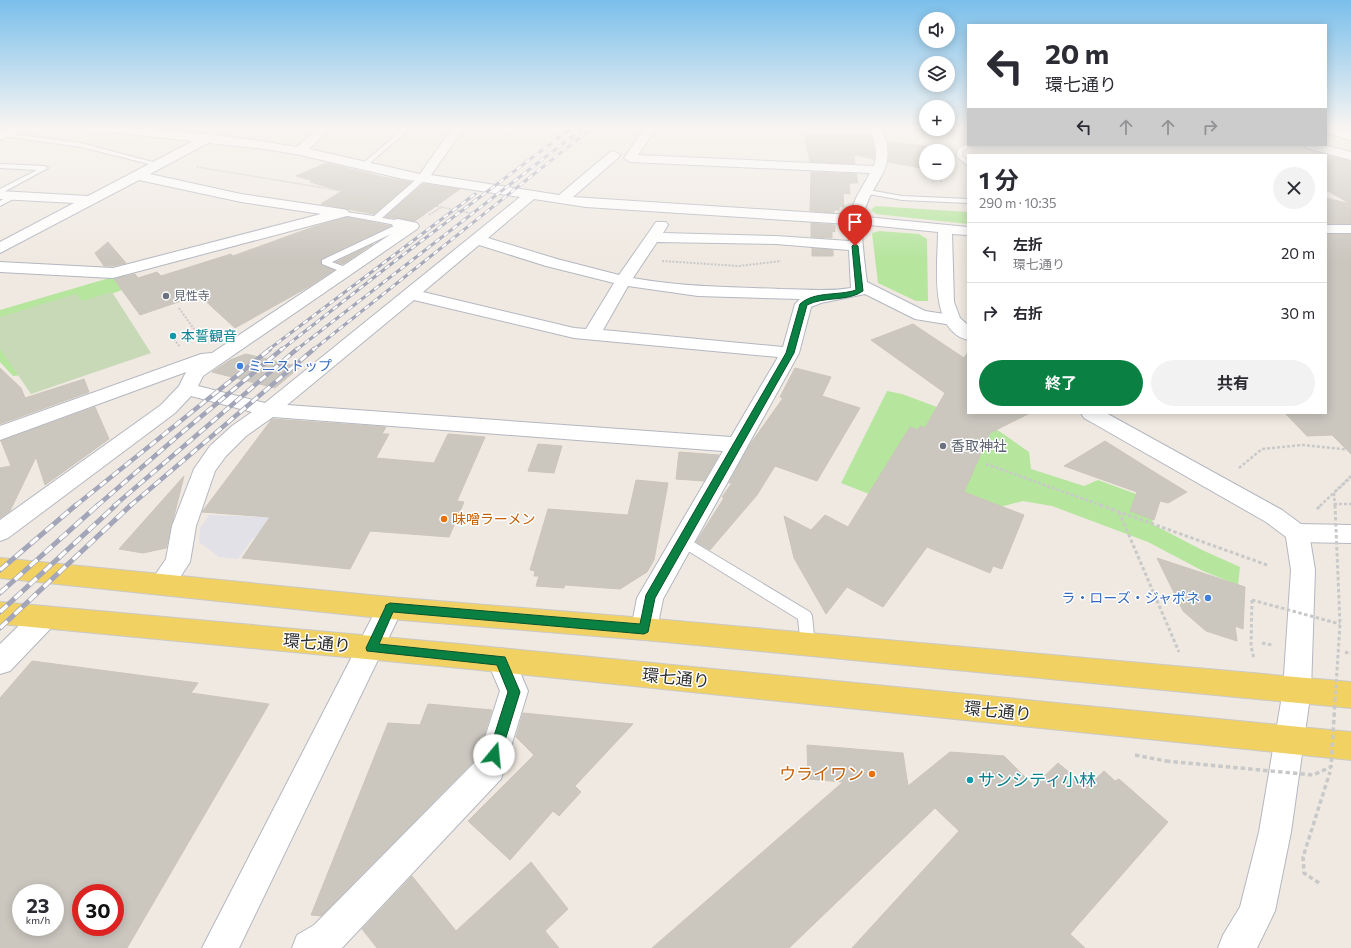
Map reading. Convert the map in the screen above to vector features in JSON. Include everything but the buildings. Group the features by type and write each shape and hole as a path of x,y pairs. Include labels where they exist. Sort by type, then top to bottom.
{"main road":[{"path":"0,568 390,608 644,629 1351,695"},
{"name":"環七通り","path":"0,613 501,660 1351,746"}],"street":[{"path":"0,248 144,171"},
{"path":"389,171 423,178 586,203 671,210 855,220 967,231"},
{"path":"423,178 428,171"},
{"path":"562,199 595,171"},
{"path":"476,239 553,263 623,281 681,290 795,293 826,296 847,295 859,291 860,285 855,246 856,210 877,171"},
{"path":"136,175 241,198 342,213"},
{"path":"0,194 88,200"},
{"path":"162,584 178,562 184,526 205,469 218,451 239,431 269,410 531,195"},
{"path":"591,335 623,281 671,210"},
{"path":"0,267 113,273 211,246 342,213"},
{"path":"0,532 168,409 187,389 194,373 220,354 412,226 402,224"},
{"path":"945,229 946,302 952,320 967,334"},
{"path":"1327,229 1351,229"},
{"path":"652,237 776,240 855,246"},
{"path":"860,285 921,315 952,320"},
{"path":"410,294 574,333 790,353"},
{"path":"644,629 650,598 682,540 739,445 790,353 803,304 826,296"},
{"path":"0,433 220,354"},
{"path":"187,389 269,410 739,445"},
{"path":"1093,414 1218,486 1274,516 1297,533 1351,534"},
{"path":"1236,948 1247,932 1257,911 1275,832 1290,739 1297,690 1303,570 1297,533"},
{"path":"220,948 390,608"},
{"path":"0,662 45,617"},
{"path":"310,948 327,938 490,768 514,692 501,660"}],"lane":[{"path":"0,194 39,171"},
{"path":"377,218 423,178"},
{"path":"866,191 902,198 967,201"},
{"path":"0,204 15,196"},
{"path":"342,213 377,218 402,224"},
{"path":"345,270 325,262 402,224"},
{"path":"682,540 805,616 808,645"}],"path":[{"path":"179,308 220,354"},
{"path":"1218,486 1262,449 1302,446 1351,449"},
{"path":"986,464 1267,564"},
{"path":"1319,883 1304,872 1303,857 1328,783 1331,767 1340,624 1334,493 1351,476"},
{"path":"1312,513 1351,476"},
{"path":"1334,504 1351,504"},
{"path":"1118,511 1180,652"},
{"path":"1254,659 1251,646 1252,600 1340,624"},
{"path":"1262,643 1274,645"},
{"path":"1345,652 1351,654"},
{"path":"1166,761 1313,775 1331,767"}],"shaded area":[{"path":"286,486 280,540 253,538 238,559 219,557 199,542 200,528 209,515 264,517"}],"green space":[{"path":"875,206 967,212 967,224 876,214 871,210"},
{"path":"879,231 919,234 927,239 928,301 916,301 878,283 872,233"},
{"path":"123,274 127,276 127,286 122,290 100,298 22,375 13,376 0,362 0,310"},
{"path":"112,292 151,353 31,394 0,349 0,317 76,294 82,301"},
{"path":"887,391 902,394 996,429 1029,452 1031,469 1084,486 1098,480 1144,497 1154,525 1202,550 1240,567 1238,585 1203,571 1148,542 1052,506 1023,501 996,508 900,506 841,483"}],"railway":[{"path":"281,350 395,261 514,171"},
{"path":"296,350 527,171"},
{"path":"313,350 537,171"},
{"path":"268,350 475,194"},
{"path":"75,506 270,349"},
{"path":"97,506 282,349"},
{"path":"114,506 297,349"},
{"path":"130,506 314,349"},
{"path":"0,570 76,505"},
{"path":"0,593 98,505"},
{"path":"0,612 116,505"},
{"path":"0,628 131,505"}],"place":[{"name":"見性寺","path":"166,296"},
{"name":"本誓観音","path":"173,336"},
{"name":"ミニストップ","path":"240,366"},
{"name":"香取神社","path":"943,446"},
{"name":"味噌ラーメン","path":"444,519"},
{"name":"ラ・ローズ・ジャポネ","path":"1208,598"},
{"name":"ウライワン","path":"872,774"},
{"name":"サンシティ小林","path":"970,780"}],"route":[{"path":"494,755 514,692 501,660 371,648 390,608 644,629 650,598 682,540 739,445 790,353 803,304 826,296 847,295 859,291 860,285 855,246"}]}
